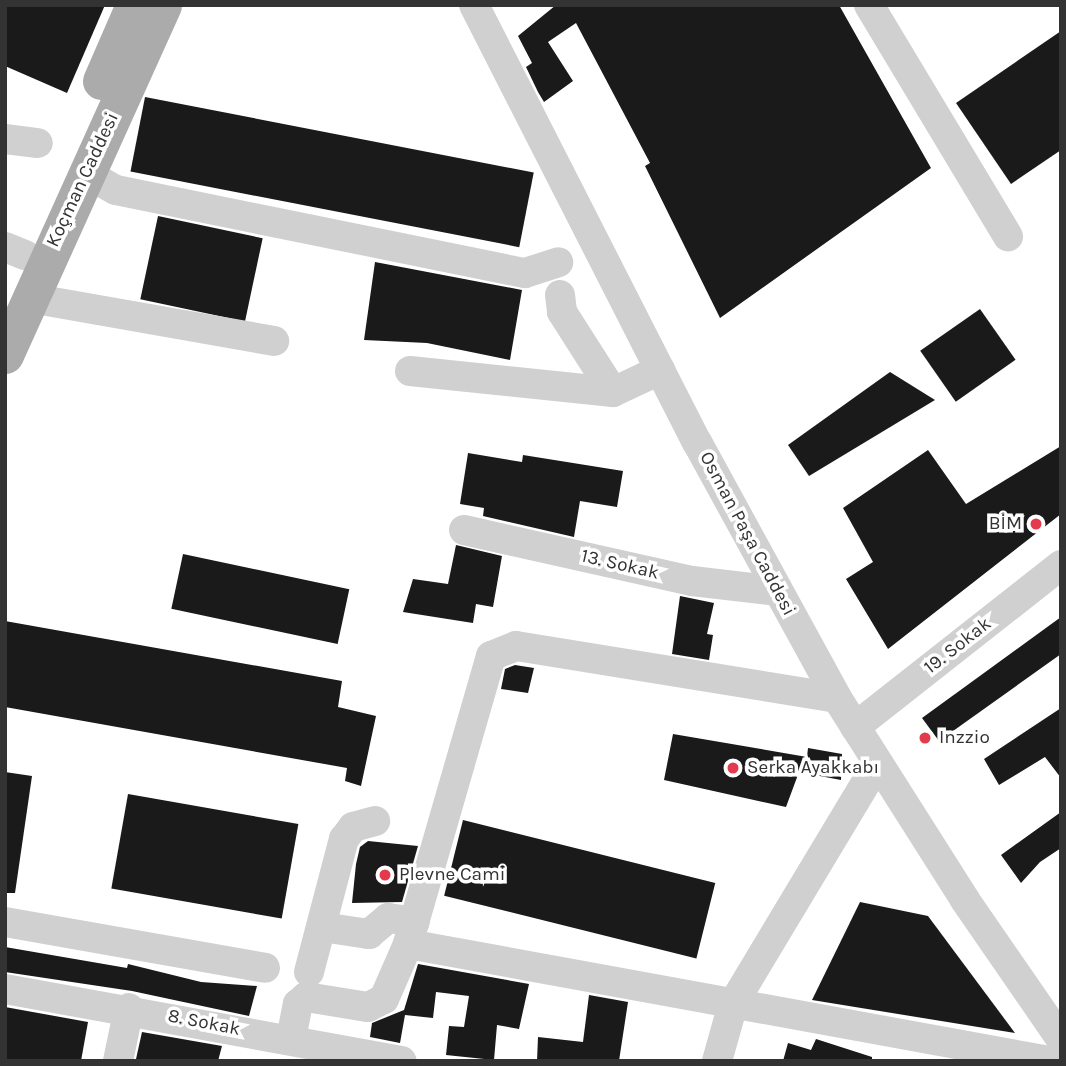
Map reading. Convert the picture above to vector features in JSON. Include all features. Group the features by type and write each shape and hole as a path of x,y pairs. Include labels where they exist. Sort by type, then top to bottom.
{"main road":[{"name":"Koçman Caddesi","path":"18,299 15,251 134,5"},
{"name":"Koçman Caddesi","path":"5,355 18,299 86,173 163,5"}],"street":[{"name":"Osman Paşa Caddesi","path":"474,5 660,370 777,592 837,698 1061,1039"},
{"path":"869,5 1008,236"},
{"path":"5,139 38,143"},
{"path":"86,173 116,190 525,273 558,262"},
{"path":"559,295 562,312 613,392"},
{"path":"18,299 274,341"},
{"path":"411,370 613,392 660,370"},
{"name":"13. Sokak","path":"464,530 692,581 777,592"},
{"name":"19. Sokak","path":"855,727 1061,565"},
{"path":"291,1039 298,1004 306,997 368,1007 384,999 411,933 491,656 516,646 837,698"},
{"path":"717,1061 733,1004 878,763"},
{"path":"309,972 344,839 353,827 375,821"},
{"path":"322,927 369,934 388,918 411,933 733,1004 1049,1061"},
{"path":"5,922 265,968"},
{"name":"8. Sokak","path":"5,989 129,1008 291,1039 351,1056 402,1061"},
{"path":"118,1061 129,1008"}],"building":[{"path":"5,5 105,5 67,93 5,66"},
{"path":"556,5 839,5 931,168 720,318 645,166 650,163 576,23 548,42 573,81 544,102 538,92 526,67 532,63 518,36"},
{"path":"1061,31 1061,150 1011,184 956,103"},
{"path":"145,97 534,173 519,247 130,172"},
{"path":"158,216 263,238 245,321 140,299"},
{"path":"375,262 522,290 510,360 427,343 364,340"},
{"path":"980,309 1016,360 956,402 920,351"},
{"path":"890,372 935,400 809,476 788,445"},
{"path":"1061,446 1061,514 888,649 846,579 873,562 843,508 928,450 966,504"},
{"path":"468,453 522,462 523,455 623,471 617,507 580,501 574,537 483,516 484,508 460,504"},
{"path":"456,545 502,556 493,607 476,604 473,623 403,612 413,579 448,584"},
{"path":"183,554 349,589 338,644 171,609"},
{"path":"680,596 714,603 707,634 713,635 709,660 672,654"},
{"path":"1061,617 1061,654 939,741 922,718"},
{"path":"5,621 342,681 338,707 376,716 361,786 345,781 347,768 5,707"},
{"path":"515,665 534,668 528,693 501,689 505,669"},
{"path":"1061,708 1061,778 1045,757 999,785 984,759"},
{"name":"Serka Ayakkabı","path":"673,734 807,757 808,748 842,754 841,780 799,772 786,807 664,780"},
{"path":"5,772 32,776 15,893 5,893"},
{"path":"128,794 298,824 282,919 111,889"},
{"path":"1061,812 1061,848 1040,862 1021,883 1001,855"},
{"path":"463,820 715,883 696,959 444,896"},
{"name":"Plevne Cami","path":"368,841 418,846 402,902 352,903 360,847"},
{"path":"860,902 928,916 1015,1033 812,1000"},
{"path":"5,947 127,968 128,964 201,982 257,986 249,1016 132,991 5,972"},
{"path":"418,964 529,984 519,1029 497,1025 494,1060 446,1055 449,1026 464,1027 469,996 436,992 433,1018 405,1015 400,1043 370,1037 372,1023 404,1010"},
{"path":"589,995 628,1002 619,1061 537,1061 538,1037 583,1042"},
{"path":"5,1007 88,1022 81,1061 5,1061"},
{"path":"142,1032 222,1046 218,1061 136,1059"},
{"path":"816,1039 872,1057 872,1061 783,1061 788,1043 811,1050"}],"place":[{"name":"BİM","path":"1036,524"},
{"name":"Inzzio","path":"925,738"},
{"name":"Serka Ayakkabı","path":"733,768"},
{"name":"Plevne Cami","path":"385,875"}]}
